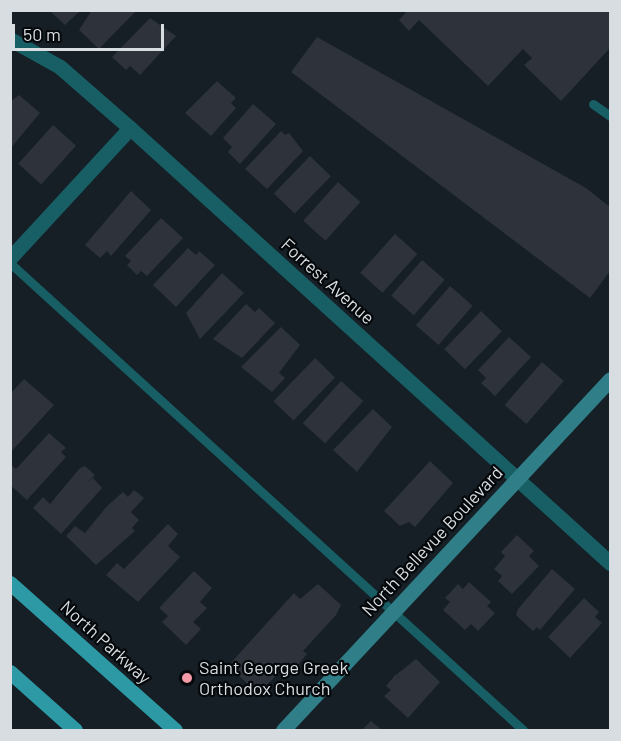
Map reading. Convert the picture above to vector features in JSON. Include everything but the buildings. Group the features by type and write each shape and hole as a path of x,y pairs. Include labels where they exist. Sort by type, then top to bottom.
{"main road":[{"name":"North Parkway","path":"10,583 175,730"},
{"path":"10,672 75,730"}],"street":[{"name":"Forrest Avenue","path":"10,39 60,68 130,128 610,563"},
{"path":"10,258 130,128"},
{"name":"North Bellevue Boulevard","path":"283,730 610,380"}],"lane":[{"path":"593,104 610,116"},
{"path":"10,263 523,730"}],"place":[{"name":"Saint George Greek Orthodox Church","path":"187,678"}]}
